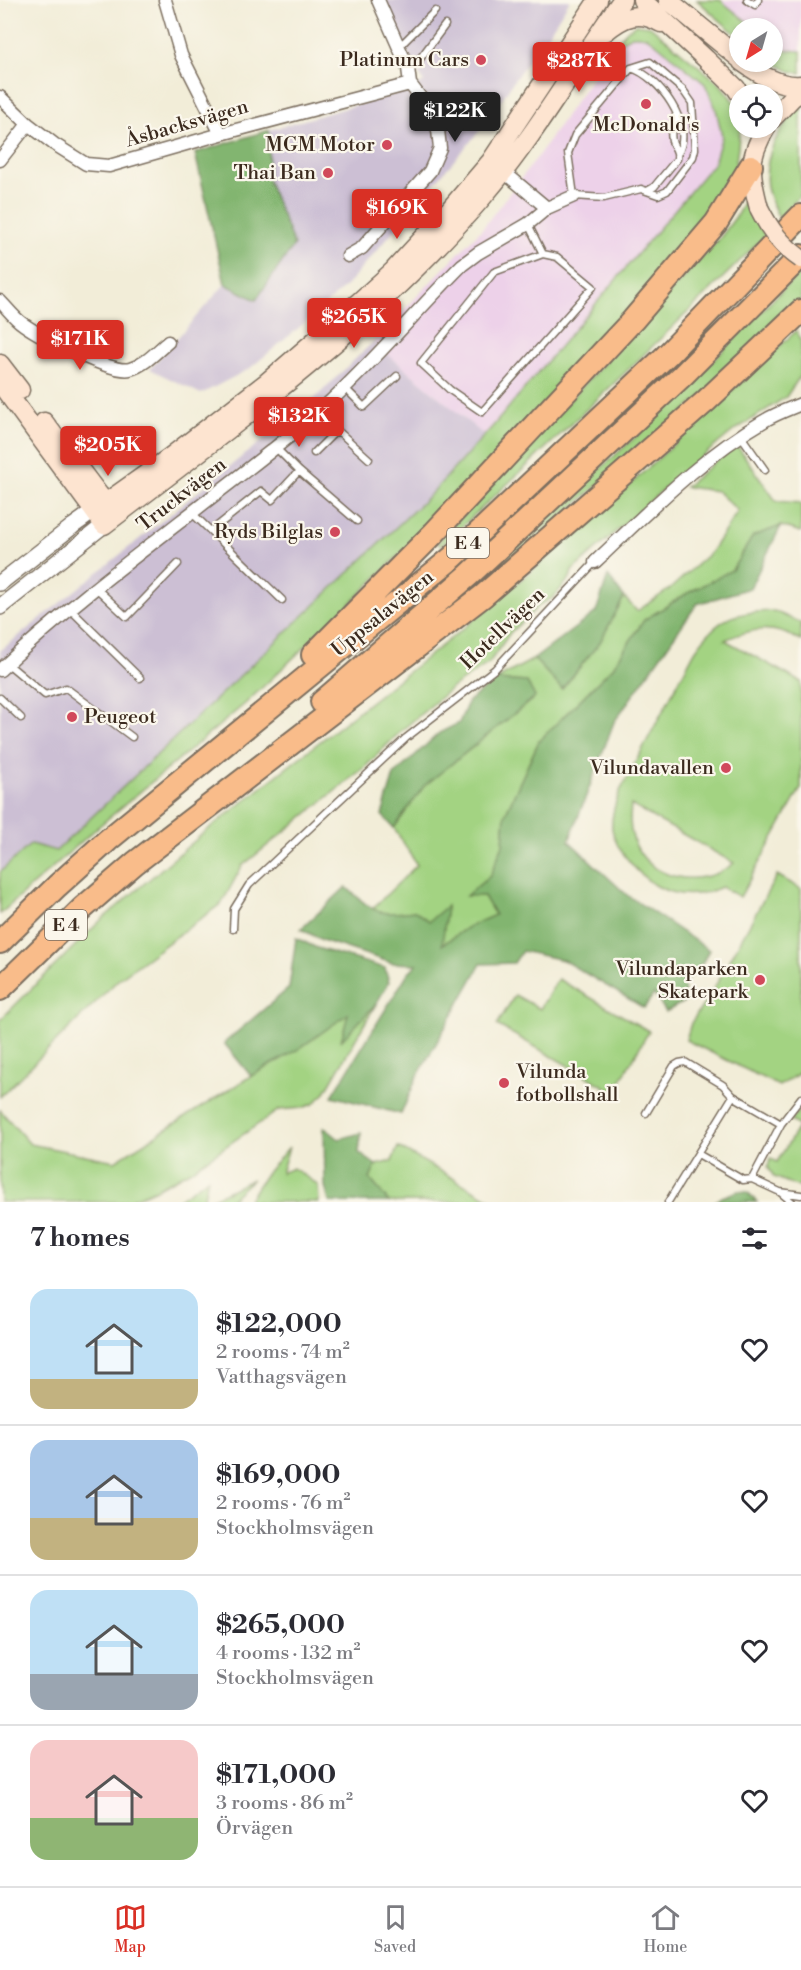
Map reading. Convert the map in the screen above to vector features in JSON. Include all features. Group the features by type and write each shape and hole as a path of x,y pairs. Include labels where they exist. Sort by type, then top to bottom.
{"highway":[{"path":"108,840 287,681 434,533 648,302 716,223 751,165"},
{"name":"Uppsalavägen","path":"0,942 57,885 108,840 453,557 667,355 801,216"},
{"name":"Uppsalavägen","path":"135,863 469,575 683,375 801,258"},
{"path":"135,863 483,596 706,401 801,311"},
{"name":"E 4","path":"0,989 83,908 135,863"}],"main road":[{"path":"105,514 284,385 401,282 459,224 598,0"},
{"path":"105,514 170,457 267,382 340,319 406,256 450,209 497,166 595,41 622,0"},
{"path":"642,0 732,84"},
{"path":"668,0 729,51"},
{"path":"679,0 690,19"},
{"path":"595,41 624,19 636,15 647,15 687,42"},
{"path":"760,72 775,81 801,85"},
{"path":"783,107 793,97 801,93"},
{"path":"758,138 751,165 759,208 768,227 781,243 801,258"},
{"path":"0,364 82,472 105,514"},
{"path":"0,383 105,514"},
{"path":"82,472 97,480 115,485 122,484 170,457"}],"street":[{"path":"165,0 181,56 221,134"},
{"path":"348,256 362,248 430,171 440,148 438,130 430,110 410,84 408,68 378,0"},
{"name":"Åsbacksvägen","path":"0,97 28,124 54,144 86,164 109,166 410,84"},
{"path":"0,160 28,124"},
{"path":"497,166 548,208"},
{"name":"Truckvägen","path":"4,667 70,609 276,448 323,408 345,388 462,265 528,224 548,208 574,196"},
{"path":"0,301 21,323 58,346 94,361 127,370 144,363 168,342"},
{"name":"Hotellvägen","path":"595,562 682,481 765,420 801,404"},
{"path":"0,583 73,526 105,514"},
{"path":"0,607 105,514"}],"lane":[{"path":"747,0 755,5 758,0"},
{"path":"397,45 404,42 435,11"},
{"path":"408,68 419,60 445,25"},
{"path":"650,62 683,90 692,103 695,149 693,157 667,191 658,195 647,191 641,189 604,198 574,196 568,153 575,135 631,68 650,62"},
{"path":"631,68 637,70 658,87 672,103 682,124 684,141 674,165 654,187 647,191"},
{"path":"438,130 462,122 479,98"},
{"path":"676,114 672,127 672,141 678,153"},
{"path":"528,224 543,254"},
{"path":"543,254 557,256 593,287 483,412 450,390 421,363 494,272 543,254"},
{"path":"345,388 364,408 398,376"},
{"path":"323,408 337,429 369,459"},
{"path":"314,453 337,429"},
{"path":"741,436 765,470"},
{"path":"276,448 298,471 357,521"},
{"path":"211,531 261,491 272,500 298,471"},
{"path":"192,512 282,600"},
{"name":"Hotellvägen","path":"233,929 234,909 249,885 406,738 495,669 595,562"},
{"path":"96,588 127,617 178,564"},
{"path":"70,609 140,678"},
{"path":"4,667 45,695 66,688 132,737"},
{"path":"0,698 21,717"},
{"path":"646,1113 674,1066 685,1062 723,1085 733,1096 782,1124"},
{"path":"668,1202 733,1096"},
{"path":"752,1179 782,1124 801,1098"},
{"path":"698,1154 743,1180 752,1179 780,1192 792,1202"},
{"path":"780,1192 801,1195"}],"shaded area":[{"path":"384,0 570,0 488,121 347,285 307,321 249,369 201,394 150,369 225,284 256,300 294,245 268,181 269,130 409,90 424,82 412,62"},
{"path":"720,0 801,0 801,51 783,49 783,18 742,18"},
{"path":"632,35 645,36 705,84 716,109 722,136 714,163 596,306 484,435 373,342 481,230 536,159 615,44"},
{"path":"373,342 484,435 430,495 56,851 31,844 0,872 0,651 315,398"}],"green space":[{"path":"697,0 720,0 742,18 729,18 729,28"},
{"path":"636,24 650,26 720,84 729,96 729,138 739,138 735,170 717,205 623,317 471,483 350,604 246,703 98,827 0,914 0,872 31,844 56,851 430,495 493,426 714,163 722,136 716,109 705,84 645,36 632,36 615,44 626,31"},
{"path":"783,49 801,51 801,73 783,68"},
{"path":"801,107 801,195 779,218 767,187 767,165 776,138 783,138 783,126"},
{"path":"269,130 268,181 294,245 256,300 225,284 195,153"},
{"path":"747,195 765,236 645,354 441,546 437,543 720,238 737,215"},
{"path":"801,271 801,302 699,399 460,603 455,599 661,414"},
{"path":"797,330 801,343 801,375 786,397 732,432 676,478 572,571 570,578 553,598 541,604 510,633 489,663 453,687 402,730 365,767 242,866 222,903 119,979 0,1097 0,1020 100,921 205,832 459,632 592,520"},
{"path":"736,444 776,501 801,503 801,532 781,526 753,536 732,570 686,594 644,620 613,667 539,741 505,815 503,845 490,876 467,895 484,896 495,915 468,927 441,945 447,907 429,922 415,911 387,914 372,909 417,865 394,828 424,786 535,697 527,682 495,680 534,659 562,689 600,642 624,597 637,611 671,588 711,552 738,511 717,491 685,487"},
{"path":"781,526 750,588 697,604 614,722 569,841 627,895 709,950 702,964 684,983 685,1001 666,1012 654,994 644,1008 563,960 522,951 514,963 481,964 416,1079 401,1114 332,1096 408,973 417,964 392,963 322,940 301,929 346,887 377,911 392,913 415,911 429,921 447,906 442,945 468,927 495,915 484,896 466,896 490,876 503,845 505,815 539,741 613,667 644,620 686,594 732,570 753,536"},
{"path":"608,576 624,597 600,642 562,689 534,659 596,612"},
{"path":"774,611 801,623 801,641 773,630 745,632 725,640 801,682 801,788 740,897 722,887 695,894 671,892 660,888 649,881 626,858 614,838 613,815 619,793 703,640 720,624 737,615","holes":["631,805 734,863 707,877 676,877 662,872 640,853 633,838"]},
{"path":"495,680 527,682 535,697 424,786 394,828 382,815 394,775 439,733 459,723 468,702"},
{"path":"777,875 801,889 801,1072 779,1086 686,1040 691,1023 712,992"},
{"path":"296,938 317,948 385,968 389,982 376,1004 341,1041 348,1014 297,1050 251,1076 224,1043 289,988"},
{"path":"558,979 649,1031 614,1092 497,1025 515,995 540,1009"},
{"path":"376,1004 324,1094 313,1104 302,1108 279,1110 191,1170 156,1189 121,1202 0,1202 0,1110 30,1144 115,1161 297,1050 349,1013 342,1039"},
{"path":"801,1107 801,1188 774,1177 768,1167 770,1158 777,1162 799,1126 791,1121"},
{"path":"324,1127 339,1139 361,1133 359,1153 376,1165 370,1179 389,1202 329,1202 325,1186"},
{"path":"289,1147 281,1173 293,1168 318,1185 319,1202 247,1202 265,1175"},
{"path":"398,1147 495,1202 389,1202 370,1179 376,1165 392,1161"},
{"path":"208,1178 203,1202 175,1202"},
{"path":"253,1179 228,1202 205,1202"},
{"path":"738,1191 747,1192 757,1202 715,1202 722,1197"}],"place":[{"name":"Platinum Cars","path":"481,60"},
{"name":"McDonald's","path":"646,104"},
{"name":"MGM Motor","path":"387,145"},
{"name":"Thai Ban","path":"328,173"},
{"name":"Ryds Bilglas","path":"335,532"},
{"name":"Peugeot","path":"72,717"},
{"name":"Vilundavallen","path":"726,768"},
{"name":"Vilundaparken Skatepark","path":"760,980"},
{"name":"Vilunda fotbollshall","path":"504,1083"}]}
